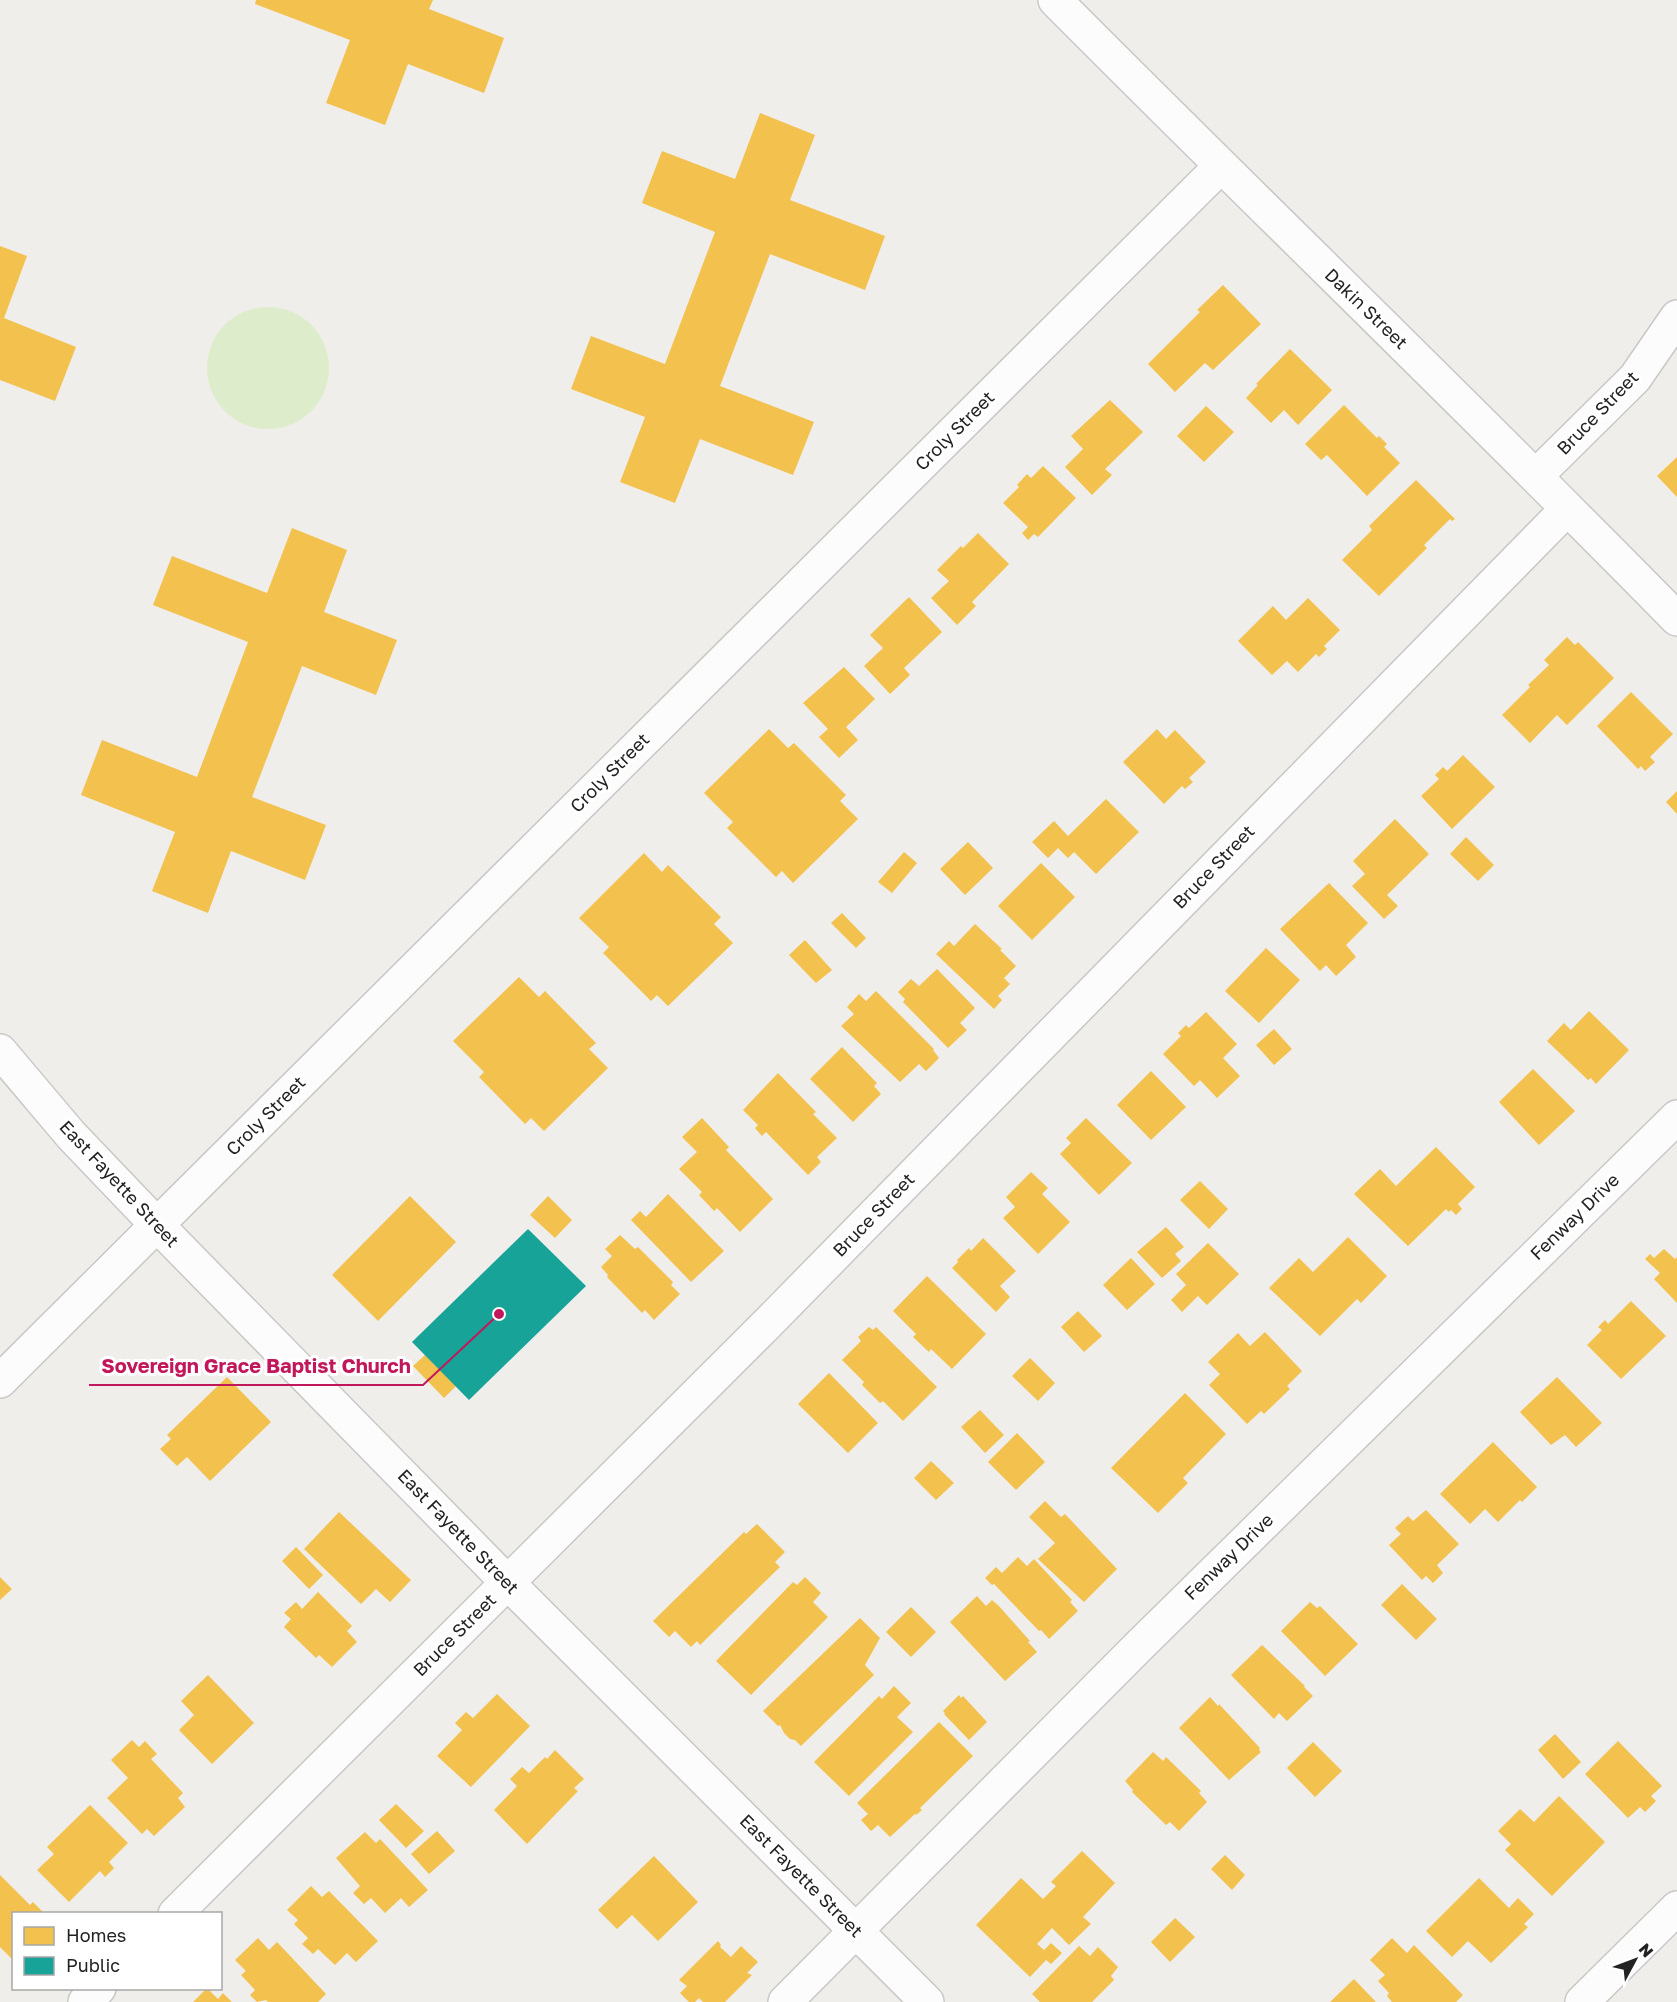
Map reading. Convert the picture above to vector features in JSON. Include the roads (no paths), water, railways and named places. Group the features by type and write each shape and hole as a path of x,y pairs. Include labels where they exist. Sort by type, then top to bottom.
{"street":[{"name":"Dakin Street","path":"1055,0 1536,476 1677,619"},
{"name":"Croly Street","path":"0,1381 1221,166"},
{"name":"Bruce Street","path":"1536,476 1635,378 1677,317"},
{"name":"Bruce Street","path":"177,1912 766,1325 1567,508"},
{"name":"East Fayette Street","path":"0,1052 71,1135 157,1225 508,1583 927,2002"},
{"name":"Fenway Drive","path":"785,2002 1122,1662 1677,1117"},
{"path":"1582,2002 1677,1908"},
{"path":"85,2002 98,1990"}],"place":[{"name":"Sovereign Grace Baptist Church","path":"499,1314"}]}
